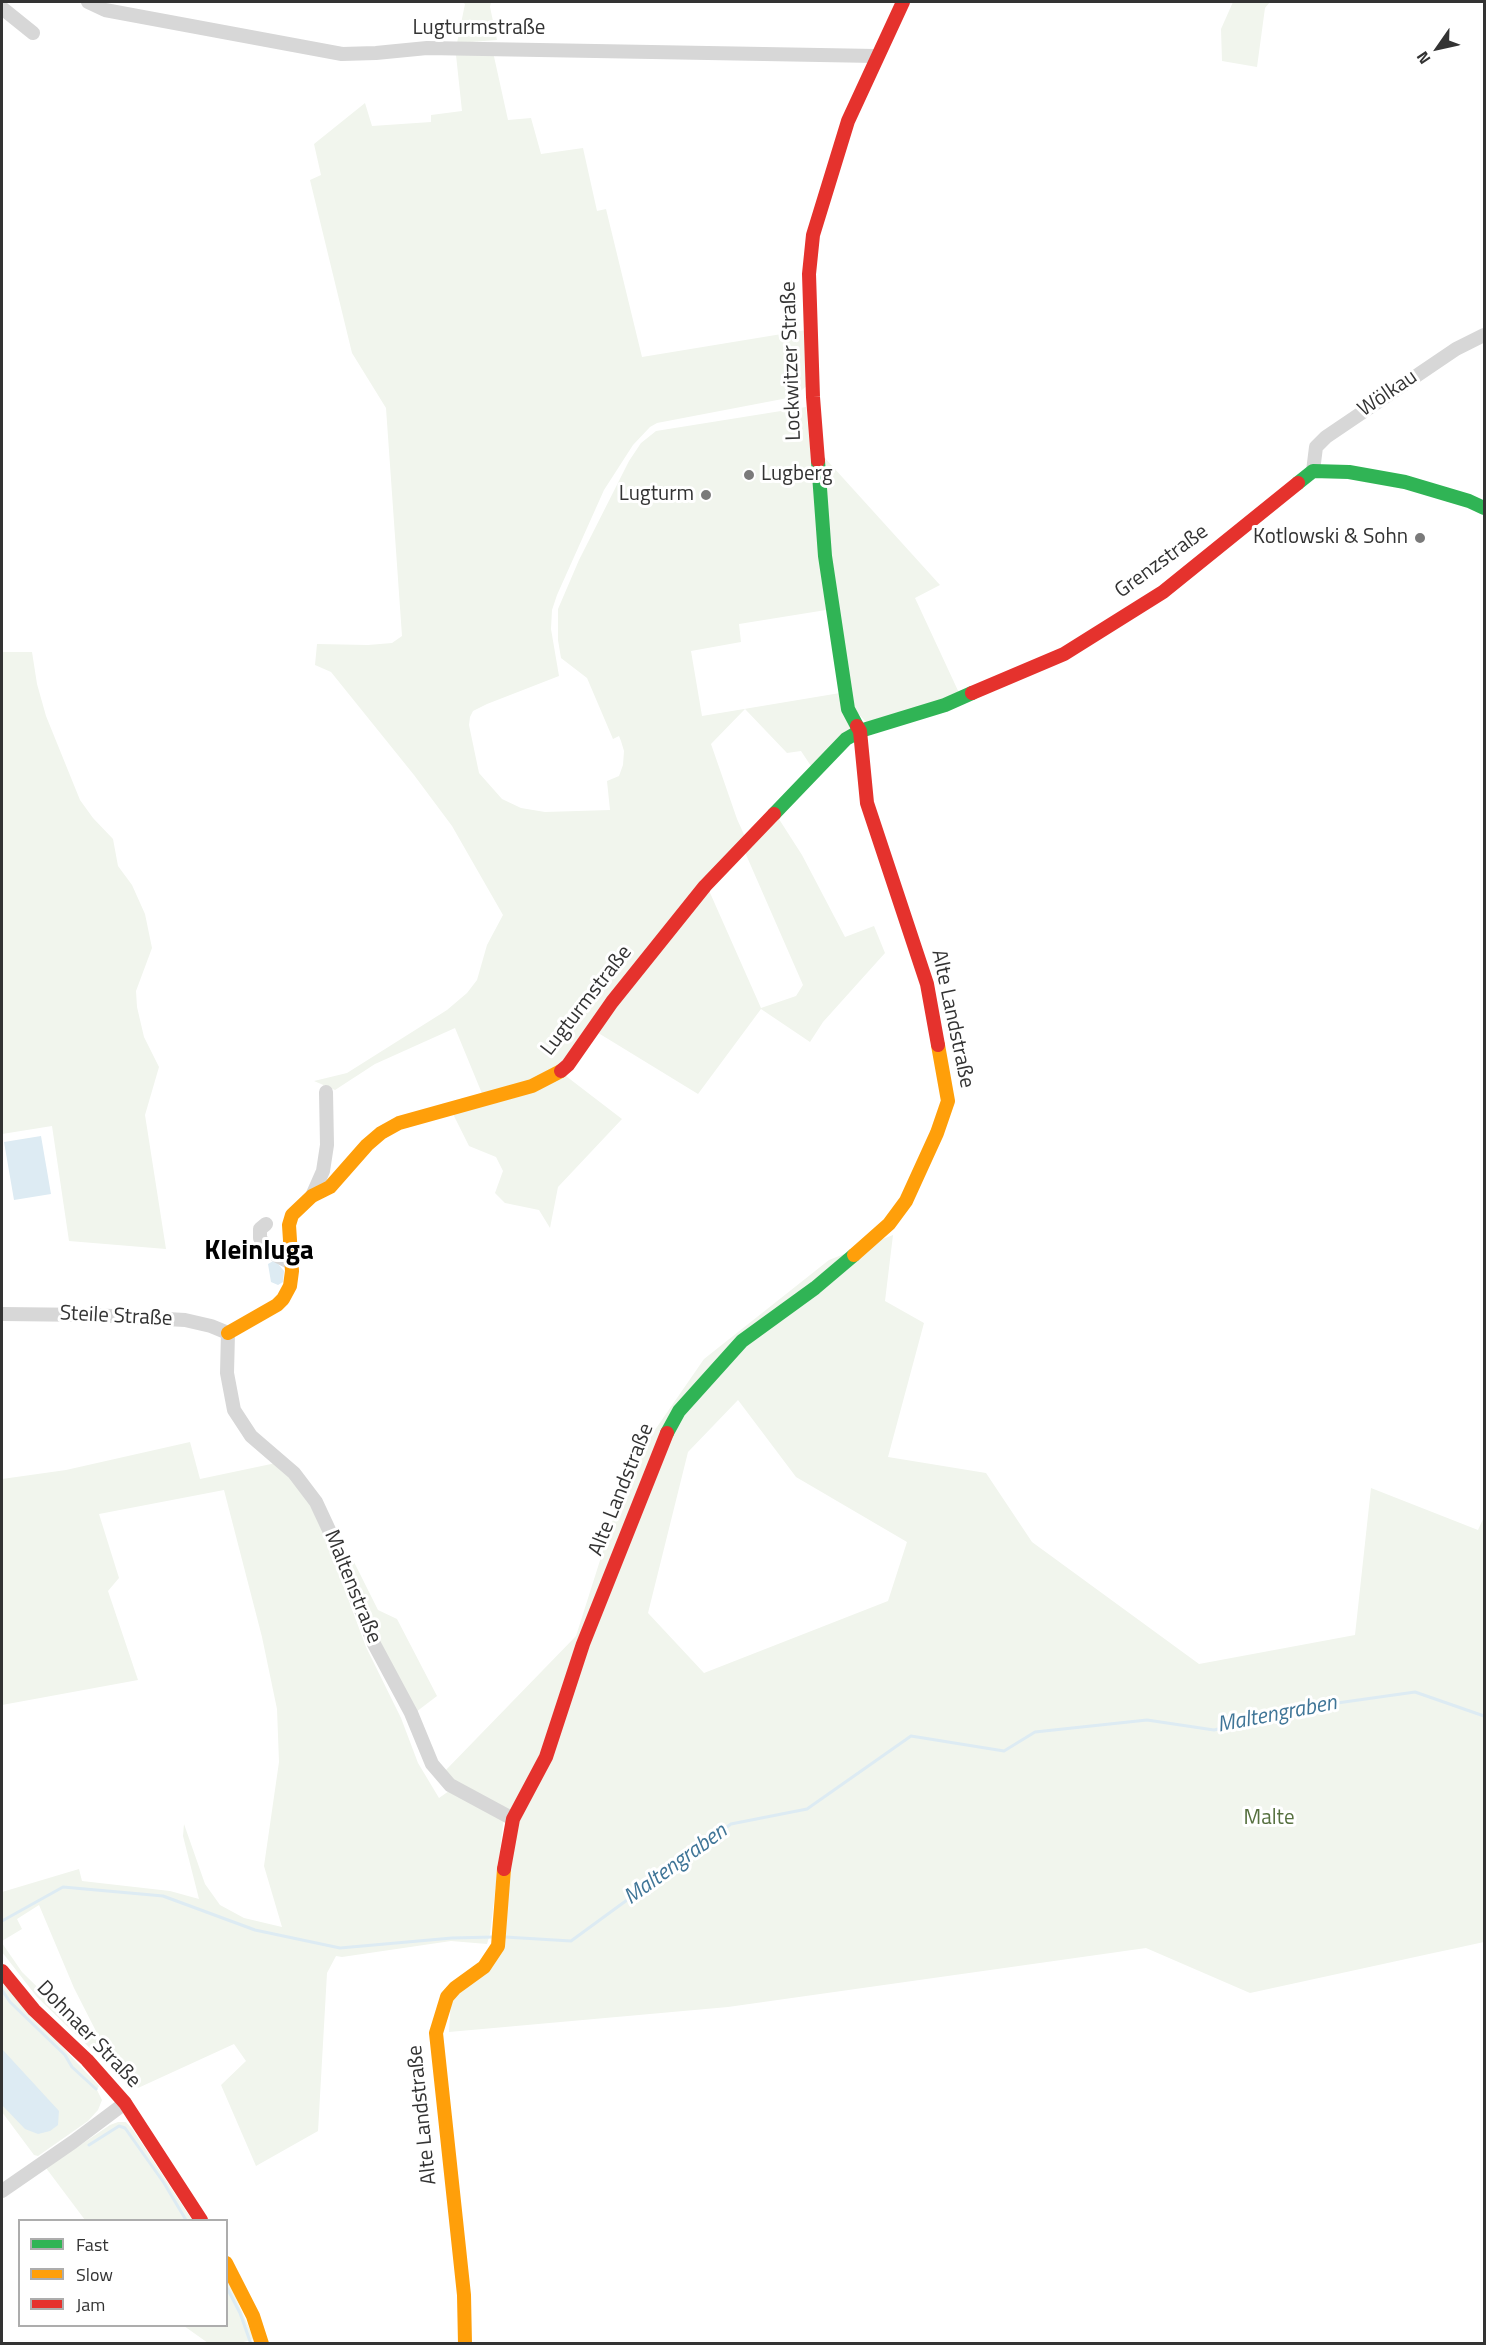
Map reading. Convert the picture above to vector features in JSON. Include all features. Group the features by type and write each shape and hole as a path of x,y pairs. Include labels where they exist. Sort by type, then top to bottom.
{"street":[{"name":"Lugturmstraße","path":"88,2 105,10 342,54 427,48 876,56"},
{"name":"Lockwitzer Straße","path":"860,730 848,709 825,556 813,397 809,274 811,247 820,207 848,121 876,56 903,2"},
{"path":"2,8 33,33"},
{"name":"Wölkau","path":"1313,471 1316,447 1326,437 1456,349 1485,335"},
{"path":"1313,471 1349,472 1405,482 1485,508"},
{"name":"Grenzstraße","path":"860,730 945,705 1064,654 1163,592 1313,471"},
{"name":"Lugturmstraße","path":"291,1263 289,1225 292,1215 312,1196 330,1187 367,1145 389,1127 466,1103 532,1086 557,1074 568,1065 612,1002 705,886 846,739 860,730"},
{"name":"Alte Landstraße","path":"465,2343 464,2295 436,2033 447,1997 493,1956 499,1937 503,1875 513,1819 546,1757 587,1633 665,1436 679,1411 742,1341 765,1322 808,1294 889,1224 906,1201 944,1118 948,1101 927,984 867,803 860,730"},
{"path":"312,1196 323,1171 326,1154 326,1092"},
{"path":"228,1333 277,1305 290,1286 291,1263 268,1251 260,1238 260,1228 266,1224"},
{"name":"Steile Straße","path":"2,1314 93,1315 185,1320 228,1333"},
{"name":"Maltenstraße","path":"228,1333 227,1373 234,1410 251,1436 294,1473 316,1502 336,1545 374,1644 411,1713 432,1764 450,1785 513,1819"},
{"name":"Dohnaer Straße","path":"2,1971 28,2004 102,2076 125,2103 200,2219"},
{"path":"2,2191 97,2126 125,2103"},
{"path":"228,2267 248,2305 262,2343"}],"green space":[{"path":"462,2 491,2 497,40 457,43 465,4"},
{"path":"1233,2 1270,2 1265,8 1257,67 1222,61 1221,29"},
{"path":"493,52 508,120 531,118 541,154 583,148 597,211 606,209 642,357 806,330 808,385 793,397 657,423 633,445 604,490 552,610 551,629 559,676 487,704 473,711 470,717 469,725 479,773 502,799 521,808 545,812 610,810 607,781 619,776 623,765 624,751 621,741 619,736 613,739 587,678 561,658 558,640 558,609 579,560 629,461 641,443 656,431 806,407 826,610 739,624 741,642 691,651 702,716 840,693 852,730 813,769 801,751 787,753 745,709 711,744 746,839 556,1071 483,1096 455,1028 375,1064 335,1090 314,1081 347,1073 447,1010 467,993 477,980 487,945 503,915 452,826 414,775 331,672 315,665 317,644 392,643 402,636 386,408 352,353 310,180 321,175 314,144 365,103 372,126 431,122 431,115 462,111 456,55"},
{"path":"824,457 940,585 915,598 960,695 866,722 853,708 830,555"},
{"path":"2,652 32,652 37,684 46,716 80,800 113,839 118,866 132,885 145,914 152,948 136,991 137,1007 144,1037 159,1067 145,1115 166,1249 69,1241 52,1126 2,1134"},
{"path":"777,816 802,855 845,937 874,926 885,953 823,1022 810,1042 761,1009 698,1094 595,1031 707,886 761,1008 796,996 803,985 744,850"},
{"path":"562,1073 622,1119 558,1187 550,1228 539,1210 505,1203 495,1193 503,1171 496,1157 469,1146 452,1112"},
{"name":"Malte","path":"893,1235 885,1301 924,1323 888,1457 986,1473 1032,1542 1199,1664 1355,1635 1371,1488 1478,1530 1484,1517 1484,1942 1250,1993 1146,1948 728,2007 449,2032 451,2000 493,1963 509,1813 443,1773 576,1636 630,1466 704,1359 829,1260","holes":["738,1400 796,1477 907,1542 888,1601 704,1673 648,1613 688,1452"]},
{"path":"190,1442 200,1479 276,1463 313,1504 366,1647 401,1718 418,1763 439,1798 449,1791 504,1817 487,1944 451,1941 336,1956 327,1973 318,2131 256,2166 221,2085 246,2061 234,2044 138,2088 104,2044 95,2053 37,1997 2,1952 2,1943 22,1972 71,2020 102,2043 74,1988 39,1905 17,1919 22,1929 2,1941 2,1892 79,1869 82,1881 170,1891 199,1899 183,1836 184,1824 205,1884 220,1905 244,1918 282,1927 264,1866 279,1762 277,1709 262,1637 224,1490 99,1514 119,1578 108,1591 138,1680 2,1705 2,1479 66,1470"},
{"path":"353,1560 378,1610 397,1619 437,1696 416,1712 379,1640 347,1563"},
{"path":"2,1983 99,2086 97,2090 102,2100 98,2110 88,2121 38,2156 34,2155 2,2112"},
{"path":"126,2122 133,2130 191,2219 84,2219 46,2168 110,2125"},
{"path":"228,2280 254,2339 240,2343 208,2343 185,2327 228,2327"}],"shaded area":[{"path":"41,1136 51,1194 14,1200 4,1142"},
{"path":"275,1260 284,1271 283,1282 278,1285 271,1282 268,1264"},
{"path":"2,2049 59,2111 58,2125 50,2131 38,2134 25,2129 2,2105"}],"waterway":[{"name":"Maltengraben","path":"505,1937 571,1941 731,1824 807,1809 911,1736 1004,1751 1035,1732 1147,1720 1214,1730 1316,1706 1415,1692 1484,1716"},
{"name":"Maltengraben","path":"2,1921 63,1887 163,1896 255,1930 340,1948 452,1938 493,1937"},
{"path":"2,1990 10,2002 65,2055 72,2067 96,2089"},
{"path":"89,2145 119,2126 125,2128 164,2183 185,2219"},
{"path":"228,2290 240,2313 251,2344"}],"traffic: fast":[{"path":"818,461 825,556 848,709 857,726"},
{"path":"1298,483 1313,471 1349,472 1405,482 1469,501 1484,508"},
{"path":"774,814 846,739 860,731 945,705 972,693"},
{"path":"667,1433 679,1411 742,1341 815,1288 854,1255"}],"traffic: slow":[{"path":"854,1255 889,1224 906,1201 937,1133 948,1101 938,1045"},
{"path":"228,1333 277,1305 283,1299 290,1286 292,1271 289,1225 292,1215 312,1196 330,1187 367,1145 381,1133 399,1123 532,1086 561,1071"},
{"path":"465,2344 464,2295 436,2033 447,1997 455,1988 484,1967 498,1946 504,1869"},
{"path":"228,2267 253,2316 262,2344"}],"traffic: jam":[{"path":"818,461 813,397 809,274 813,235 848,121 903,2"},
{"path":"972,693 1064,654 1163,592 1298,483"},
{"path":"857,726 860,731 867,803 927,984 938,1045"},
{"path":"561,1071 568,1065 612,1002 705,886 774,814"},
{"path":"504,1869 513,1819 546,1757 583,1644 667,1433"},
{"path":"2,1971 34,2010 87,2060 125,2103 200,2219"}],"place":[{"name":"Lugberg","path":"749,475"},
{"name":"Lugturm","path":"706,495"},
{"name":"Kotlowski & Sohn","path":"1420,538"}],"district":[{"name":"Kleinluga","path":"259,1252"}]}
